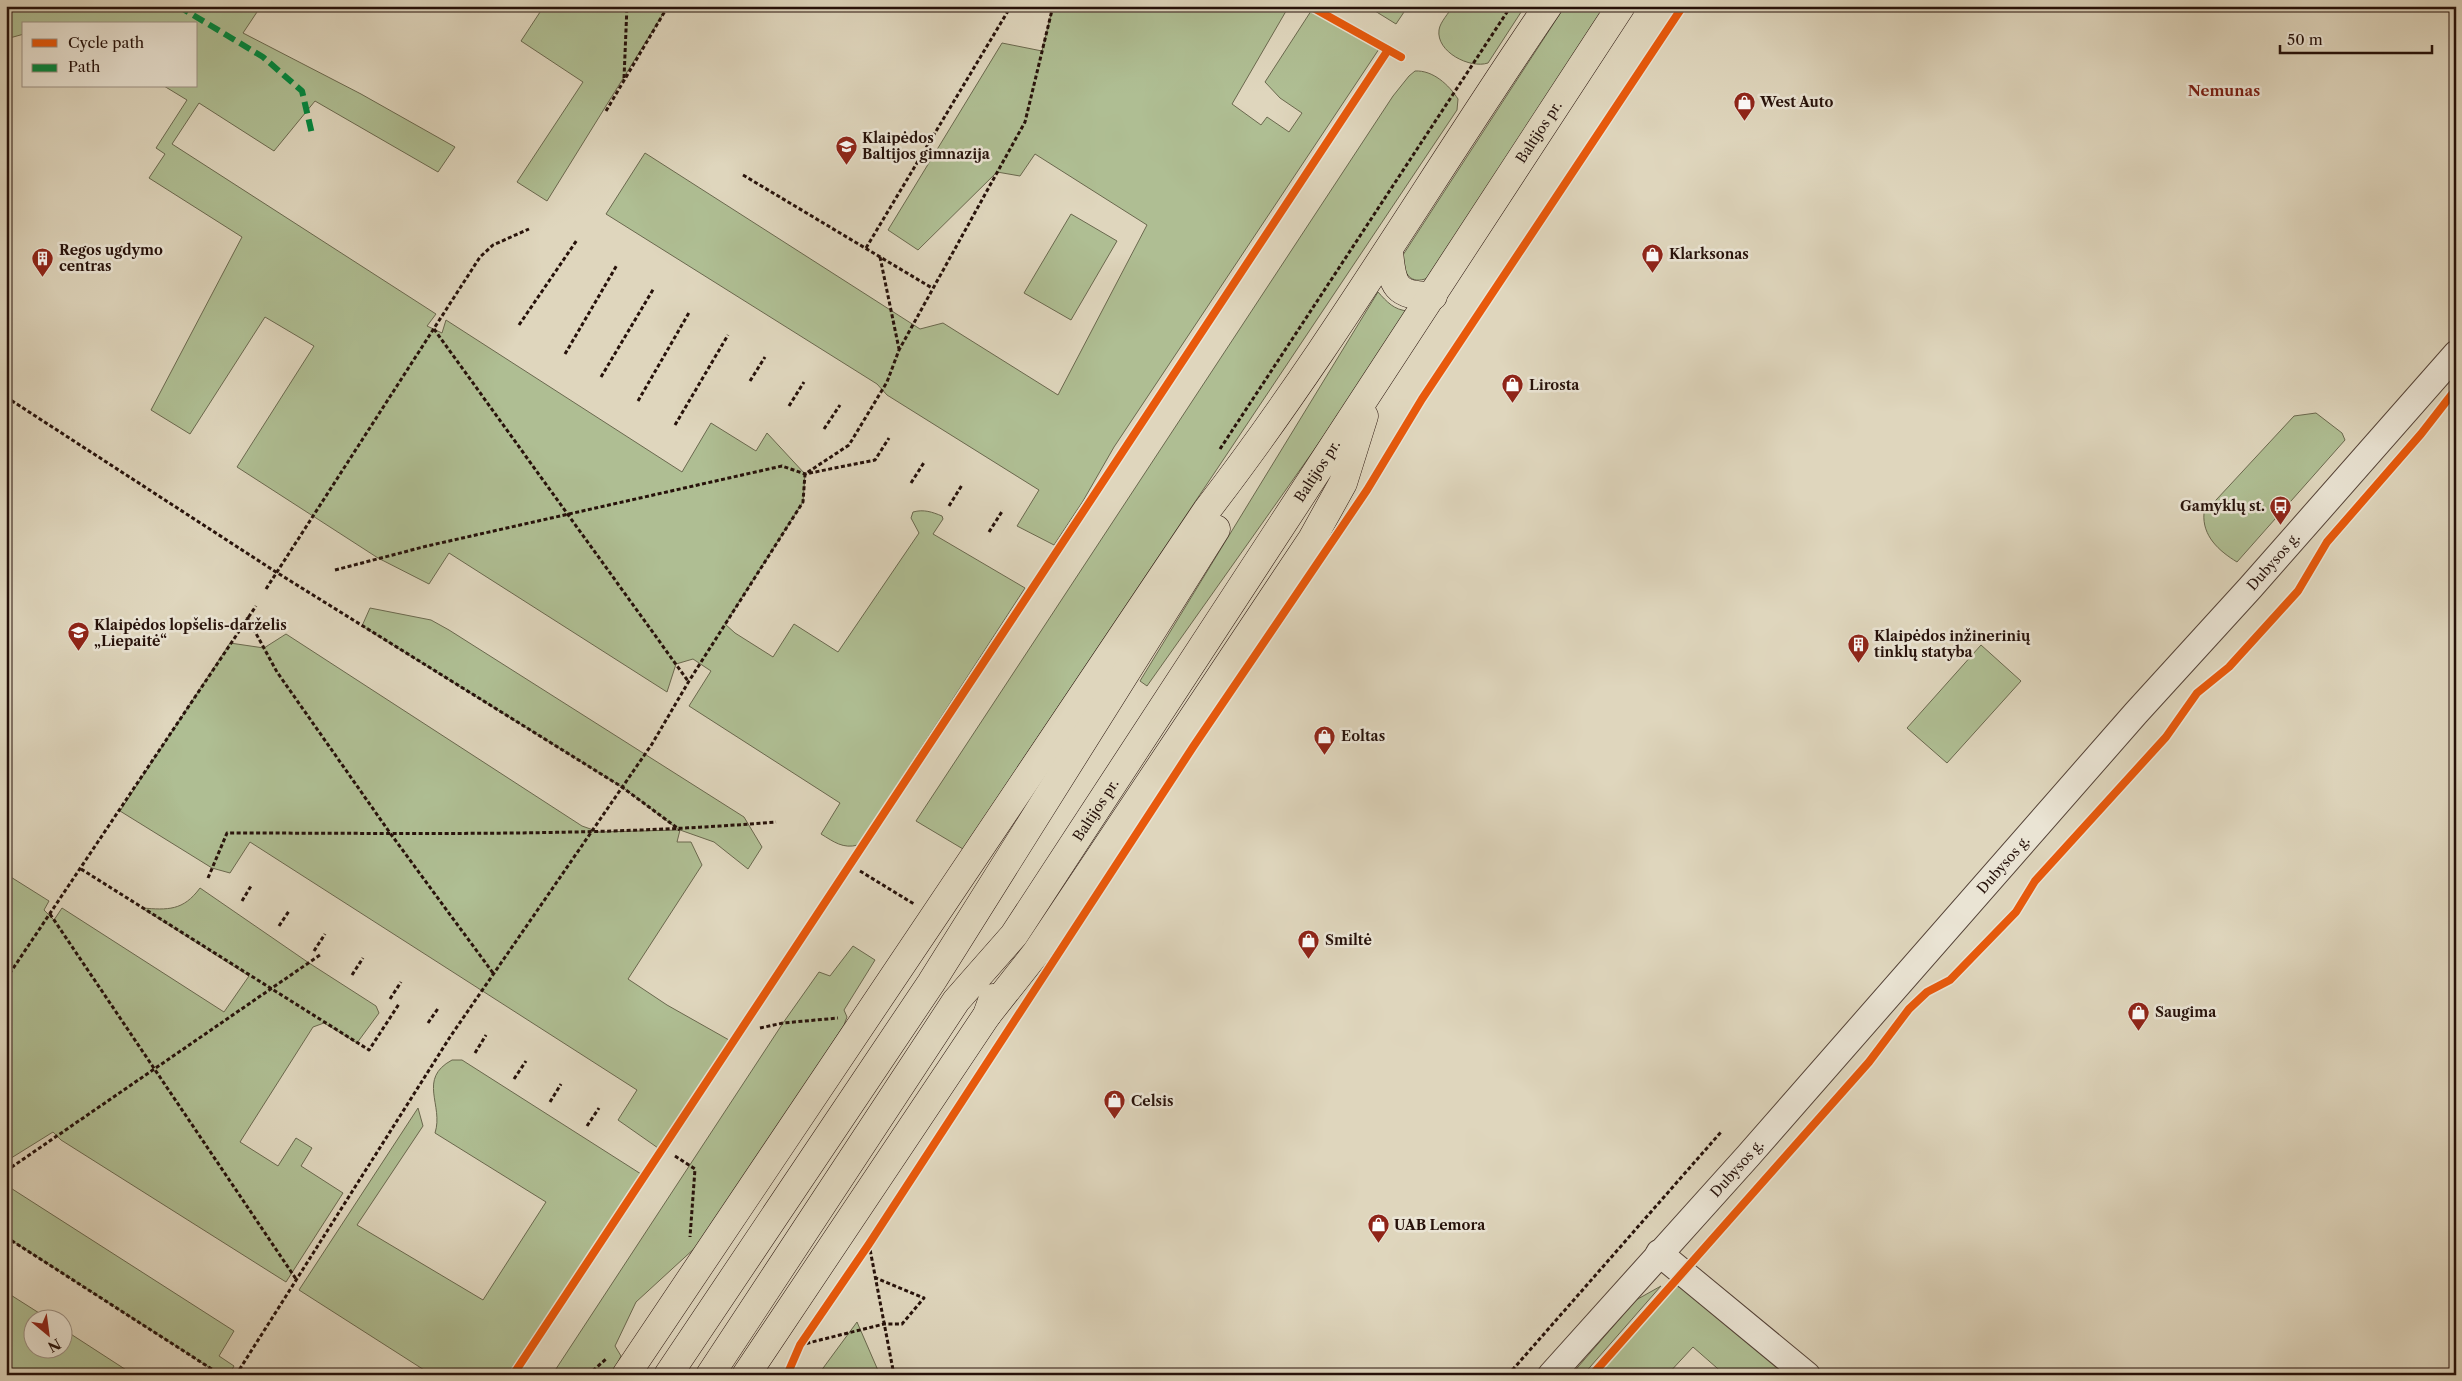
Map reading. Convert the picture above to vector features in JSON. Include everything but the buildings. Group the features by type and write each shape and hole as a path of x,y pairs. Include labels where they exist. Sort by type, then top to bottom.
{"highway":[{"path":"618,1366 1201,519 1261,440 1389,251 1489,92 1548,6"},
{"name":"Baltijos pr.","path":"1014,935 1433,296 1618,8"},
{"path":"1389,251 1391,277 1401,291 1419,296 1433,296"},
{"path":"746,1375 987,1015 1036,954 1312,540 1343,483 1373,387"},
{"path":"668,1375 936,975 1165,613 1218,525 1261,440"},
{"path":"987,1015 1014,935"},
{"path":"710,1375 956,1001 1014,935"}],"street":[{"name":"Dubysos g.","path":"1551,1375 1748,1156 2130,720 2250,588 2456,354"},
{"path":"1659,1253 1808,1375"}],"path":[{"path":"624,80 627,6"},
{"path":"606,111 668,6"},
{"path":"866,248 1011,6"},
{"path":"805,474 849,445 887,382 899,350 1025,122 1054,6"},
{"path":"1465,78 1511,6"},
{"path":"743,175 932,288"},
{"path":"266,589 480,256 493,245 529,229"},
{"path":"519,325 577,240"},
{"path":"880,257 899,350"},
{"path":"565,354 617,265"},
{"path":"601,378 654,288"},
{"path":"638,401 690,310"},
{"path":"434,329 689,681"},
{"path":"675,425 728,335"},
{"path":"750,381 765,357"},
{"path":"789,406 804,382"},
{"path":"6,397 276,572 622,787 680,830"},
{"path":"824,429 840,405"},
{"path":"335,570 427,546 782,466 805,474 875,460 888,438"},
{"path":"912,483 925,461"},
{"path":"236,1375 450,1037 652,744 689,681 803,502 805,474"},
{"path":"949,506 962,485"},
{"path":"989,532 1003,510"},
{"path":"6,979 256,606"},
{"path":"247,617 277,672 493,973"},
{"path":"208,878 227,833 590,832 680,830 776,822"},
{"path":"81,869 270,990 368,1050 398,1004"},
{"path":"860,871 917,905 912,913"},
{"path":"242,901 251,886"},
{"path":"279,926 289,910"},
{"path":"50,914 296,1279"},
{"path":"314,950 325,934"},
{"path":"6,1171 320,955"},
{"path":"352,975 363,958"},
{"path":"390,999 401,982"},
{"path":"428,1023 439,1007"},
{"path":"760,1028 783,1023 847,1017"},
{"path":"474,1053 486,1035"},
{"path":"514,1079 526,1061"},
{"path":"550,1102 561,1084"},
{"path":"587,1126 599,1108"},
{"path":"1508,1375 1721,1132"},
{"path":"675,1156 695,1169 690,1238"},
{"path":"6,1237 221,1375"},
{"path":"869,1244 894,1375"},
{"path":"800,1345 884,1324 902,1324 924,1298 876,1278"},
{"path":"588,1375 618,1366"}],"green space":[{"path":"6,6 261,6 243,33 361,94 455,147 438,172 315,101 274,151 199,103 172,144 436,314 427,326 442,333 446,320 682,472 711,423 756,451 767,433 805,474 803,502 725,624 735,633 773,657 794,624 838,652 919,533 911,518 913,512 928,511 942,516 943,519 933,534 1025,588 858,845 843,845 821,834 840,803 689,706 711,671 693,659 676,664 667,692 449,553 429,584 378,558 237,467 314,346 265,317 190,434 151,410 242,237 149,178 165,154 156,148 187,100 167,88 198,88 198,22 22,22 22,35 6,39"},
{"path":"544,6 668,6 547,201 517,182 583,82 521,41"},
{"path":"1053,6 1289,6 1232,104 1261,125 1267,117 1289,132 1302,113 1280,98 1265,82 1313,8 1381,46 1114,447 1083,501 1054,545 1017,526 1039,490 887,395 877,384 606,214 645,153 920,329 943,323 1058,395 1147,225 1035,154 1020,176 997,172 918,250 888,230 1002,43 1042,51"},
{"path":"1367,6 1408,6 1396,24"},
{"path":"1453,6 1525,6 1488,63 1481,64 1464,61 1456,57 1448,52 1443,45 1439,30"},
{"path":"1565,6 1604,6 1602,14 1428,278 1417,280 1409,277 1404,269 1401,258"},
{"path":"1415,71 1422,71 1440,79 1458,99 1457,110 963,849 916,821 1393,96"},
{"path":"1071,214 1117,241 1071,320 1024,293"},
{"path":"1378,292 1395,307 1408,311 1314,450 1147,686 1140,681"},
{"path":"2316,413 2342,433 2345,440 2237,562 2213,542 2206,529 2204,513 2294,416"},
{"path":"370,608 431,620 449,630 744,817 762,847 748,869 714,842 680,830 677,842 691,842 702,865 628,979 667,1005 729,1040 658,1148 618,1120 637,1090 250,842 230,873 212,868 120,811 230,643 264,648 286,634 582,826 599,832 679,830 622,787 362,626"},
{"path":"1981,645 2021,681 1947,763 1907,728"},
{"path":"6,874 49,901 44,910 54,920 62,908 224,1012 249,976 142,908 167,909 181,905 194,896 200,888 309,963 376,1006 379,1013 357,1043 324,1023 313,1027 240,1142 278,1166 296,1138 312,1148 301,1166 343,1193 286,1282 61,1140 53,1132 8,1160 6,1158"},
{"path":"853,946 875,960 844,1010 847,1017 844,1025 708,1236 636,1302 615,1346 621,1356 612,1375 552,1375 783,1023 819,972 830,976"},
{"path":"452,1060 462,1060 641,1174 507,1375 432,1375 299,1290 418,1108 423,1126 357,1225 483,1300 546,1202 435,1133 437,1112 434,1084 436,1075 442,1067"},
{"path":"6,1185 234,1331 219,1356 234,1366 229,1375 221,1375 6,1237"},
{"path":"1675,1285 1689,1292 1791,1375 1725,1375 1693,1347 1667,1375 1596,1375"},
{"path":"1661,1286 1583,1375 1571,1375 1636,1300"},
{"path":"6,1292 31,1308 22,1308 22,1358 72,1358 72,1335 134,1375 6,1375"},
{"path":"857,1322 880,1375 818,1375"}],"marked path":[{"path":"178,6 263,57 302,91 312,134"}],"cycle path":[{"path":"1310,6 1401,57"},
{"path":"787,1375 800,1345 869,1244 1193,747 1367,490 1422,399 1683,6"},
{"path":"513,1375 1388,50"},
{"path":"1592,1375 1869,1062 1909,1009 1927,992 1950,980 2016,912 2035,881 2166,737 2197,693 2229,667 2298,591 2327,542 2421,434 2456,389"}],"place":[{"name":"West Auto","path":"1744,121"},
{"name":"Klaipėdos Baltijos gimnazija","path":"846,165"},
{"name":"Klarksonas","path":"1653,273"},
{"name":"Regos ugdymo centras","path":"43,277"},
{"name":"Lirosta","path":"1513,404"},
{"name":"Gamyklų st.","path":"2281,525"},
{"name":"Klaipėdos lopšelis-darželis „Liepaitė“","path":"78,652"},
{"name":"Klaipėdos inžinerinių tinklų statyba","path":"1858,663"},
{"name":"Eoltas","path":"1325,755"},
{"name":"Smiltė","path":"1309,959"},
{"name":"Saugima","path":"2139,1031"},
{"name":"Celsis","path":"1115,1120"},
{"name":"UAB Lemora","path":"1378,1244"}],"district":[{"name":"Nemunas","path":"2224,91"}]}
